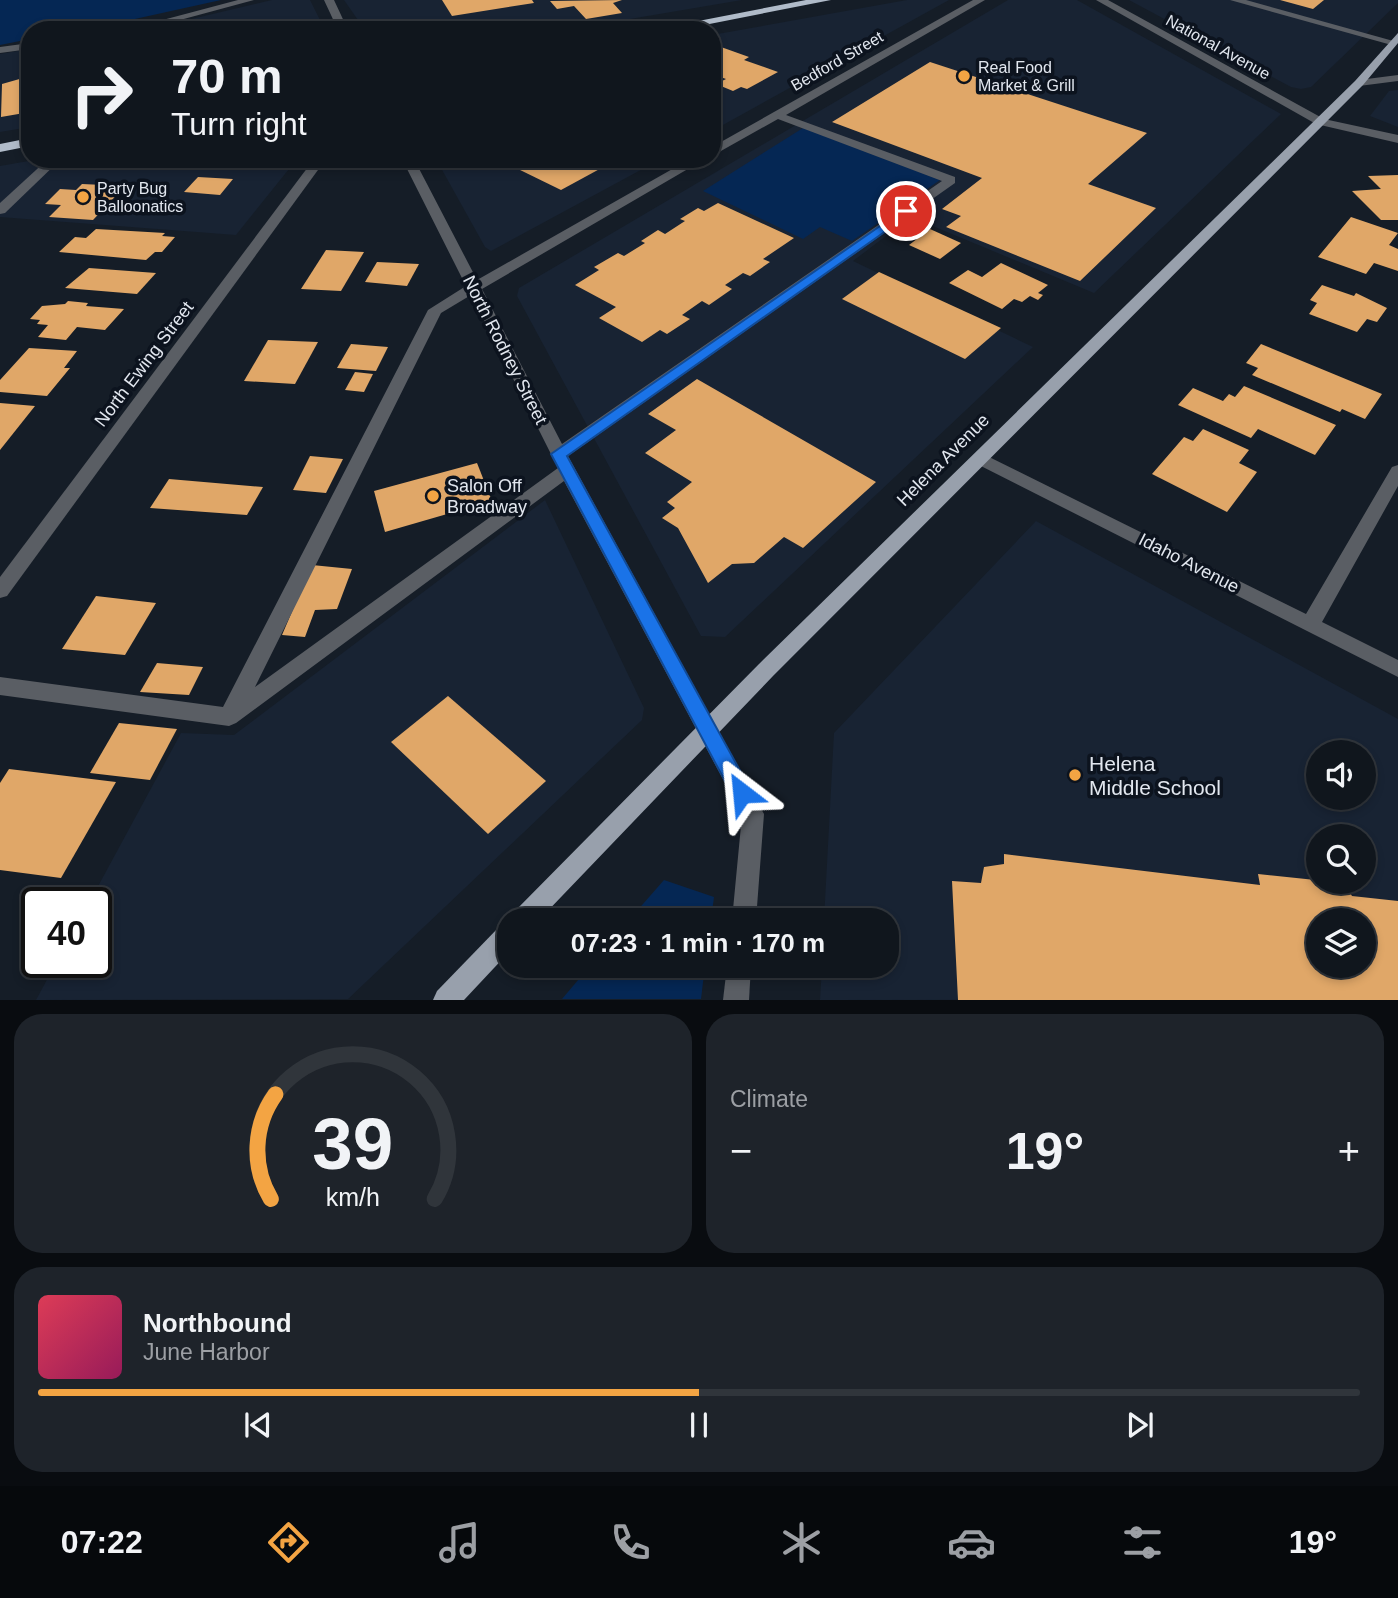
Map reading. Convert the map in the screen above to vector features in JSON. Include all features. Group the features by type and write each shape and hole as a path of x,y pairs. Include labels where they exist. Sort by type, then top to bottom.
{"highway":[{"path":"708,21 825,0"},
{"path":"0,148 21,144"}],"main road":[{"name":"Helena Avenue","path":"535,908 979,458 1359,83 1395,39"},
{"path":"446,999 497,947"}],"street":[{"path":"166,21 249,0"},
{"path":"329,0 339,21"},
{"name":"Bedford Street","path":"721,147 980,0"},
{"name":"National Avenue","path":"1101,0 1320,122 1398,139"},
{"path":"1235,0 1395,39"},
{"path":"0,50 21,47"},
{"path":"1359,83 1398,78"},
{"path":"0,686 229,717 563,462 951,180 777,115"},
{"path":"0,211 45,168"},
{"name":"North Ewing Street","path":"0,591 313,168"},
{"name":"North Rodney Street","path":"413,168 563,462 753,814 745,908"},
{"path":"229,717 435,310 683,168"},
{"name":"Idaho Avenue","path":"979,458 1398,669"},
{"path":"1311,623 1398,471"},
{"path":"736,999 738,978"}],"shaded area":[{"path":"0,0 221,0 126,21 21,21 21,41 0,45"},
{"path":"272,0 310,0 320,21 183,21"},
{"path":"344,0 742,0 618,21 359,21"},
{"path":"907,0 949,0 721,126 721,33"},
{"path":"1008,0 1077,0 1281,114 1094,293 911,217 853,261 1033,347 725,637 701,636 517,296 519,288"},
{"path":"1129,0 1398,0 1398,3 1311,87 1301,89 1291,87"},
{"path":"21,50 21,128 0,132 0,54"},
{"path":"1398,90 1398,127 1370,116 1389,91"},
{"path":"803,128 940,180 852,241 820,227 803,239 703,191"},
{"path":"21,162 21,168 290,168 236,235 0,217 0,166"},
{"path":"441,168 644,168 491,251 485,247"},
{"path":"545,500 644,708 642,720 348,999 36,1000 48,978 112,978 112,887 98,887 181,733 234,735"},
{"name":"Helena Middle School","path":"1036,521 1398,719 1398,999 820,1000 821,978 899,978 899,908 825,908 834,733"},
{"path":"664,880 714,897 713,908 640,908"},
{"path":"580,978 704,978 701,999 562,999"}],"building":[{"path":"442,0 532,0 534,3 452,16"},
{"path":"622,0 613,3 622,13 586,19 574,6 557,9 550,1"},
{"path":"1280,0 1324,0 1313,9"},
{"path":"721,47 749,57 744,60 778,72 747,89 741,87 733,91 721,86 721,82 726,79 721,77"},
{"path":"930,62 1147,133 1088,184 1156,208 1080,281 946,227 961,216 942,209 982,178 832,122"},
{"path":"21,79 21,114 1,117 2,84"},
{"path":"516,168 601,168 561,190"},
{"path":"1398,175 1398,220 1381,220 1352,191 1381,189 1368,176"},
{"path":"198,177 233,179 220,195 184,192"},
{"name":"Party Bug Balloonatics","path":"82,184 125,186 93,220 49,217 61,205 45,204 60,189 76,190"},
{"path":"718,203 794,238 763,259 770,262 750,276 743,273 725,285 732,289 709,305 702,301 682,315 690,319 667,334 660,330 642,342 599,318 616,307 575,285 599,270 594,267 618,253 624,256 645,243 641,241 658,230 665,234 685,221 680,219 698,208 704,211"},
{"path":"1351,217 1398,233 1389,245 1398,249 1398,271 1374,263 1366,274 1318,257"},
{"path":"96,229 165,233 162,236 175,237 162,252 155,252 146,260 59,252 75,237 86,238"},
{"path":"930,229 961,243 940,259 909,245"},
{"path":"326,250 364,252 341,291 301,289"},
{"path":"377,262 419,264 407,286 365,282"},
{"path":"1001,263 1048,285 1038,293 1043,295 1038,300 1030,296 1022,302 1014,299 1002,309 949,283 968,270 982,277"},
{"path":"89,268 156,273 137,294 65,288"},
{"path":"879,272 1001,328 965,359 842,299"},
{"path":"1322,285 1354,296 1356,293 1387,308 1377,322 1367,319 1357,332 1309,314 1317,303 1310,300"},
{"path":"68,301 88,303 86,306 124,309 105,330 77,327 66,340 38,337 48,325 37,324 40,320 30,319 42,306 65,304"},
{"path":"268,340 318,342 295,384 244,381"},
{"path":"351,344 388,347 376,371 337,368"},
{"path":"1261,344 1382,394 1365,419 1342,409 1340,412 1252,375 1258,368 1246,363"},
{"path":"29,348 77,351 64,368 70,368 47,396 0,392 0,380"},
{"path":"355,372 373,374 364,392 345,390"},
{"path":"697,379 876,482 803,548 784,537 754,563 732,564 708,583 678,528 662,518 675,508 667,502 692,482 645,453 676,430 648,414"},
{"path":"1244,386 1336,425 1315,455 1258,429 1251,438 1178,405 1193,388 1223,401 1229,394 1235,397"},
{"path":"0,403 35,406 0,450"},
{"path":"1203,429 1249,450 1239,463 1257,472 1227,512 1152,474 1184,437 1193,441"},
{"path":"310,456 343,459 326,493 293,490"},
{"name":"Salon Off Broadway","path":"477,463 492,501 385,532 374,491"},
{"path":"169,479 263,487 247,515 150,508"},
{"path":"312,565 352,569 337,609 315,610 305,637 282,635"},
{"path":"96,596 156,603 125,655 62,649"},
{"path":"157,663 203,667 189,695 140,692"},
{"path":"448,696 546,781 488,834 391,742"},
{"path":"119,723 177,729 150,780 90,773"},
{"path":"9,769 116,782 61,878 0,870 0,783"},
{"path":"1004,854 1260,885 1258,874 1306,879 1306,894 1351,894 1398,901 1398,1000 958,1000 952,881 981,883 984,867 1004,864"}],"place":[{"name":"Real Food Market & Grill","path":"964,76"},
{"name":"Party Bug Balloonatics","path":"83,197"},
{"name":"Salon Off Broadway","path":"433,496"},
{"name":"Helena Middle School","path":"1075,775"}],"route":[{"path":"742,793 559,454 906,211"}]}
